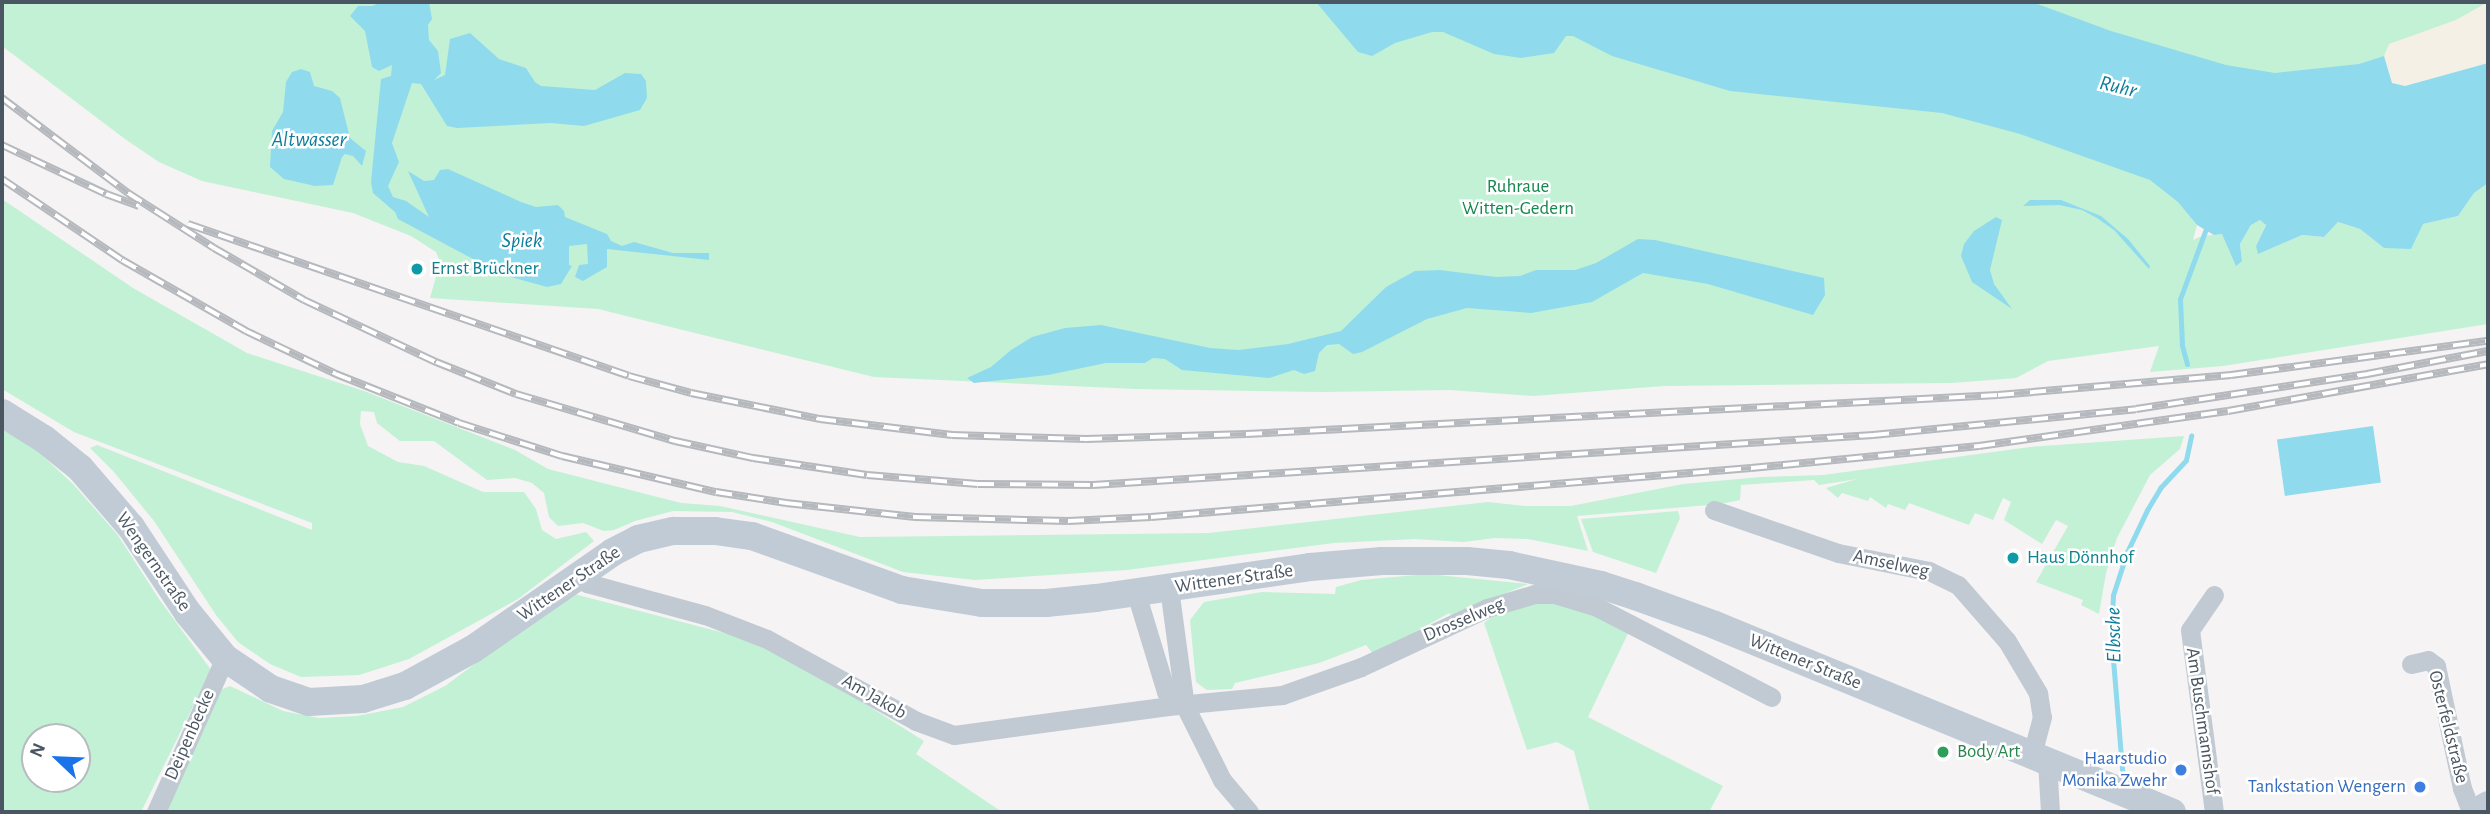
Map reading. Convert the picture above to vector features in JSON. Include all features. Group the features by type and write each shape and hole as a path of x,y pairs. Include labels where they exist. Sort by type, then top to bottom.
{"main road":[{"name":"Wengernstraße","path":"2,413 44,439 80,468 131,527 188,613 225,658 271,690 309,702"},
{"name":"Wittener Straße","path":"309,702 363,699 405,686 473,649 576,577 638,539 673,531 715,531 768,541 890,586 950,600 1015,604 1136,593 1382,561 1467,561 1508,565 1635,596 1715,625 2172,812"},
{"path":"2474,812 2488,805"}],"street":[{"name":"Amselweg","path":"1714,510 1838,553 1929,571 1958,585 1975,600 2007,641 2038,693 2042,716 2039,758 2050,812"},
{"name":"Am Jakob","path":"576,577 586,583 705,615 767,639 916,721 954,735 1185,706"},
{"path":"1169,588 1185,706 1222,780 1249,812"},
{"path":"1136,593 1166,691 1185,706"},
{"name":"Drosselweg","path":"1185,706 1264,698 1300,690 1361,667 1487,607 1526,596 1554,594 1633,623 1771,697"},
{"name":"Am Buschmannshof","path":"2214,595 2190,630 2214,812"},
{"name":"Deipenbecke","path":"156,812 225,658"},
{"name":"Osterfeldstraße","path":"2411,664 2428,660 2437,666 2462,788 2474,812"}],"green space":[{"name":"Ruhraue Witten-Gedern","path":"2,2 2488,2 2488,7 2454,27 2361,68 2186,211 2197,225 2193,240 2222,234 2242,261 2240,244 2251,225 2260,220 2266,224 2256,246 2259,253 2302,235 2324,237 2338,222 2360,229 2384,248 2423,224 2458,216 2474,193 2488,183 2488,324 2223,366 2150,372 2159,346 2048,361 2016,378 1952,383 1664,386 1533,396 1450,390 1323,392 1135,389 874,377 598,309 430,298 440,262 436,252 411,236 353,213 202,181 159,162 125,139 2,46"},
{"path":"2,199 133,288 247,353 364,391 515,450 548,469 681,503 720,506 860,537 1209,533 1488,502 1525,506 1571,506 1683,484 1823,475 2030,447 2184,436 2180,449 2150,475 2117,538 2106,573 2099,614 2081,605 2083,600 2036,582 2068,526 2056,520 2042,544 2004,520 2011,502 2003,498 1993,520 1975,513 1969,525 1909,503 1905,510 1888,504 1886,508 1870,497 1868,501 1842,493 1838,498 1826,488 1857,479 1819,485 1814,480 1741,485 1740,500 1721,504 1577,516 1588,551 1528,539 1495,538 1464,542 1415,539 1334,543 1127,570 975,580 903,572 772,522 732,512 673,511 604,531 583,523 558,526 549,517 544,493 532,483 515,478 487,480 434,441 400,441 377,423 374,412 361,411 360,424 368,446 398,462 424,466 483,492 524,492 536,509 542,530 556,539 586,532 594,541 518,599 409,659 359,675 301,677 270,664 238,642 216,615 154,521 114,472 90,448 97,445 312,530 312,523 74,432 2,389"},
{"path":"2,430 33,447 73,484 117,534 159,599 211,670 141,812 2,812"},
{"path":"1678,511 1680,518 1656,573 1593,552 1581,519"},
{"path":"1427,574 1528,584 1452,616 1449,613 1374,655 1366,645 1319,663 1235,683 1232,689 1207,690 1196,682 1190,620 1204,602 1262,592 1335,594 1336,587 1361,580"},
{"path":"570,593 736,636 808,668 924,741 916,754 1002,812 162,812 220,690 230,686 283,711 319,718 357,716 403,707 445,686"},
{"path":"1556,595 1633,623 1588,717 1723,786 1709,812 1590,812 1574,751 1557,742 1527,750 1484,623 1500,611"}],"sand":[{"path":"2488,2 2488,63 2405,86 2392,84 2384,56 2389,44 2456,20"}],"water":[{"name":"Spiek","path":"381,2 429,2 432,19 428,25 429,40 438,51 441,73 434,80 445,75 450,39 470,33 499,59 526,68 541,86 595,90 625,73 641,74 646,81 647,98 640,110 584,126 551,123 457,128 447,126 421,84 412,83 392,143 399,162 388,186 393,197 406,201 429,217 408,171 424,181 434,180 440,170 448,169 536,207 558,205 564,211 565,217 607,234 611,241 622,246 634,242 673,253 709,253 709,260 607,249 607,267 583,281 575,277 579,265 588,264 587,244 569,246 569,265 572,266 561,284 547,287 503,275 398,219 395,212 373,193 371,182 381,79 391,76 392,65 379,71 372,67 365,31 350,16 358,6 372,6"},
{"name":"Ruhr","path":"1316,2 2032,2 2111,31 2226,65 2275,73 2359,64 2384,56 2392,83 2405,86 2488,63 2488,183 2474,193 2458,216 2423,224 2411,249 2384,248 2360,229 2338,222 2324,237 2302,235 2258,254 2256,246 2266,225 2260,220 2251,225 2240,244 2242,261 2236,266 2222,234 2214,235 2197,225 2178,202 2150,180 2020,134 1942,113 1730,91 1612,56 1573,36 1566,36 1554,53 1521,58 1494,54 1443,32 1432,32 1395,43 1372,56 1358,52"},
{"name":"Altwasser","path":"301,69 310,72 314,86 332,91 340,98 350,138 366,151 362,166 353,156 345,154 342,157 333,185 315,186 284,179 270,167 272,131 283,112 286,82 292,72"},
{"path":"2030,200 2061,200 2101,216 2128,239 2150,266 2149,269 2114,230 2097,218 2082,210 2059,205 2023,206"},
{"path":"1996,217 2002,220 1990,270 1994,284 2012,309 1972,282 1961,256 1964,244 1974,231"},
{"path":"1638,239 1655,240 1824,278 1825,295 1813,315 1708,284 1643,273 1592,302 1531,313 1467,308 1427,319 1362,352 1353,354 1339,344 1327,345 1319,353 1315,371 1304,374 1294,370 1269,378 1182,370 1165,359 1153,358 1145,363 1106,363 1048,375 974,383 967,378 991,367 1032,337 1065,328 1101,325 1210,348 1238,350 1288,344 1341,331 1386,287 1415,271 1440,270 1496,277 1520,276 1536,270 1575,270 1596,263"},
{"path":"2373,426 2381,482 2285,496 2277,439"}],"waterway":[{"name":"Elbsche","path":"2187,364 2182,345 2180,299 2207,226"},
{"name":"Elbsche","path":"2123,781 2111,636 2113,595 2127,552 2147,510 2160,488 2186,460 2191,436"}],"railway":[{"path":"2,98 128,193 214,248 304,300 436,362 516,394 675,441 753,458 867,475 978,484 1093,485 1873,435 2136,409 2367,374 2488,351"},
{"path":"2,145 106,194 139,206"},
{"path":"2,179 122,260 246,331 336,374 459,423 562,456 716,492 786,503 915,517 1068,521 1151,517 1751,468 1979,446 2228,411 2488,364"},
{"path":"188,224 629,376 691,393 820,419 952,435 1086,439 1246,434 1998,395 2231,375 2487,341"}],"place":[{"name":"Ernst Brückner","path":"417,269"},
{"name":"Haus Dönnhof","path":"2013,558"},
{"name":"Body Art","path":"1943,752"},
{"name":"Haarstudio Monika Zwehr","path":"2181,770"},
{"name":"Tankstation Wengern","path":"2420,787"}]}
